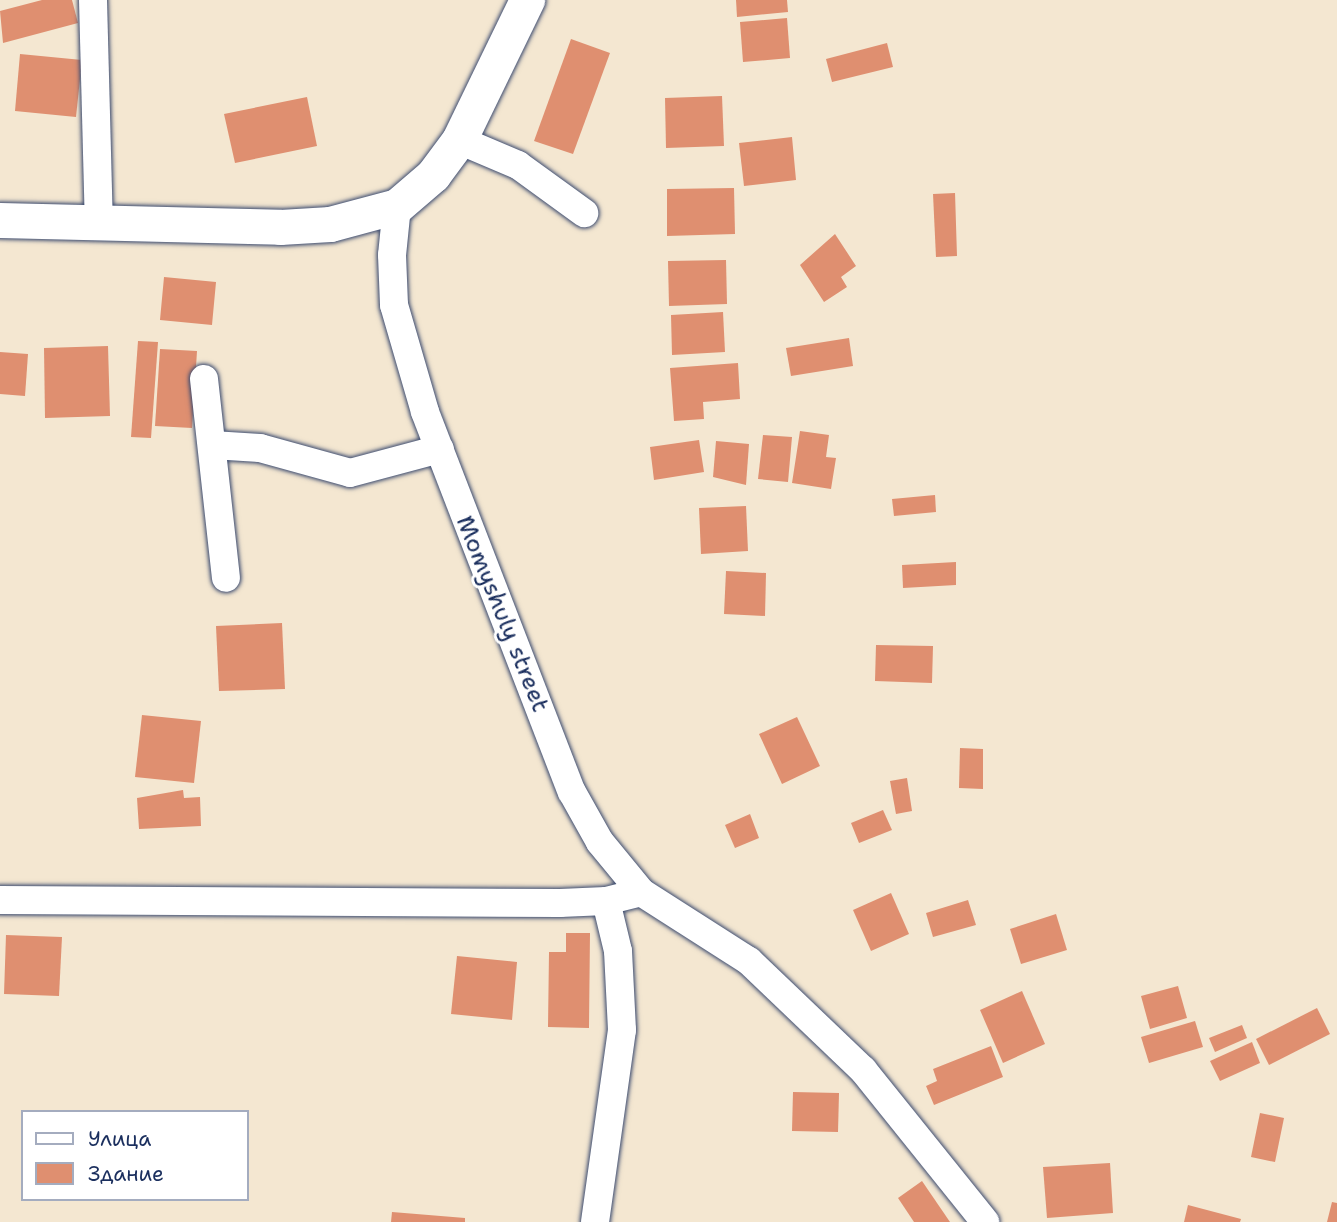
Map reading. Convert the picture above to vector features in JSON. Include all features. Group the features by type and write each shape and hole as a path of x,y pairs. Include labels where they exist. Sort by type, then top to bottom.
{"main road":[{"path":"0,220 230,227 330,224 397,206 433,175 459,140 527,0"}],"street":[{"path":"93,0 99,222"},
{"path":"459,140 518,165 584,213"},
{"name":"Momyshuly street","path":"397,206 392,255 394,305 440,449 572,792 600,842 641,891 749,961 863,1070 985,1222"},
{"path":"204,379 226,578"},
{"path":"212,445 260,448 350,473 440,449"},
{"path":"0,900 606,901 641,891"},
{"path":"595,1222 622,1030 618,951 606,901"}],"building":[{"path":"42,0 72,0 78,23 3,43 0,11"},
{"path":"736,0 787,0 788,12 737,17"},
{"path":"787,18 790,58 743,62 740,22"},
{"path":"571,39 610,53 573,154 534,141"},
{"path":"887,43 893,67 832,82 826,59"},
{"path":"20,54 82,60 76,117 15,111"},
{"path":"722,96 724,146 666,148 665,98"},
{"path":"307,97 317,146 235,163 224,114"},
{"path":"792,137 796,180 744,186 739,143"},
{"path":"734,188 735,234 667,236 667,189"},
{"path":"955,193 957,256 936,257 933,194"},
{"path":"835,234 856,266 841,277 847,287 824,302 800,265"},
{"path":"726,260 727,304 669,306 668,261"},
{"path":"164,277 216,282 212,325 160,320"},
{"path":"723,312 725,352 672,355 671,315"},
{"path":"849,338 853,366 791,376 786,348"},
{"path":"138,341 158,342 151,438 131,437"},
{"path":"108,346 110,416 45,418 44,348"},
{"path":"160,349 197,351 192,428 155,426"},
{"path":"0,352 28,354 25,396 0,394"},
{"path":"738,363 740,399 703,402 704,419 674,421 670,368"},
{"path":"800,431 829,435 826,457 836,458 831,489 792,483"},
{"path":"763,435 792,437 788,482 758,479"},
{"path":"699,440 704,472 654,480 650,447"},
{"path":"716,441 749,444 746,485 713,477"},
{"path":"935,495 936,512 894,516 892,499"},
{"path":"746,506 748,551 701,554 699,508"},
{"path":"956,562 956,585 903,588 902,565"},
{"path":"726,571 766,573 765,616 724,614"},
{"path":"282,623 285,689 219,691 216,626"},
{"path":"876,645 933,646 932,683 875,681"},
{"path":"142,715 201,721 194,783 135,777"},
{"path":"797,717 820,766 782,784 759,734"},
{"path":"960,748 983,749 983,789 959,788"},
{"path":"907,778 912,811 896,814 890,781"},
{"path":"183,790 184,798 200,797 201,826 139,829 137,798"},
{"path":"883,810 892,830 859,843 851,823"},
{"path":"750,814 759,838 735,848 725,825"},
{"path":"891,893 909,934 871,951 853,910"},
{"path":"968,900 976,925 933,937 926,913"},
{"path":"1056,914 1067,950 1021,964 1010,929"},
{"path":"566,933 590,933 589,1028 548,1027 549,952 566,952"},
{"path":"6,935 62,937 59,996 4,994"},
{"path":"457,956 517,962 512,1020 451,1014"},
{"path":"1178,986 1187,1018 1150,1029 1141,996"},
{"path":"1022,991 1045,1044 1003,1063 980,1010"},
{"path":"1317,1008 1330,1034 1269,1065 1256,1039"},
{"path":"1195,1021 1203,1047 1149,1063 1141,1037"},
{"path":"1242,1025 1247,1038 1215,1052 1209,1038"},
{"path":"1252,1042 1260,1063 1220,1081 1210,1061"},
{"path":"991,1046 1003,1077 934,1105 926,1086 937,1081 933,1069"},
{"path":"793,1092 839,1093 838,1132 792,1131"},
{"path":"1260,1113 1284,1118 1275,1162 1251,1157"},
{"path":"1110,1163 1113,1213 1047,1218 1043,1167"},
{"path":"922,1181 950,1222 914,1222 898,1198"},
{"path":"1332,1202 1337,1203 1337,1222 1327,1222"},
{"path":"1188,1205 1241,1219 1240,1222 1184,1222"},
{"path":"392,1212 465,1218 465,1222 391,1222"}]}
